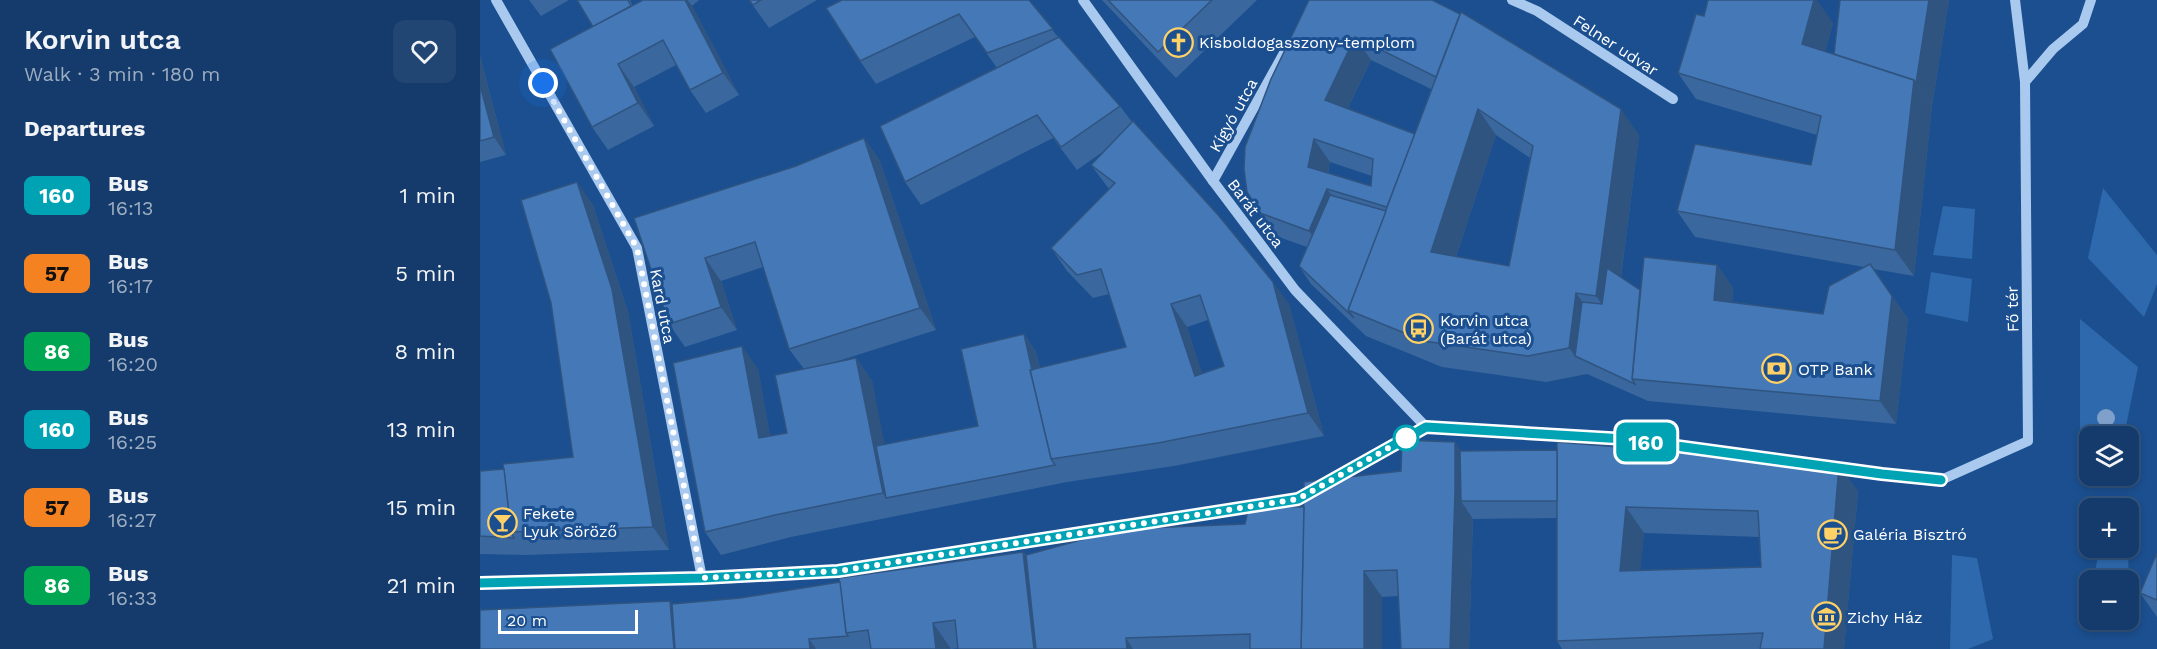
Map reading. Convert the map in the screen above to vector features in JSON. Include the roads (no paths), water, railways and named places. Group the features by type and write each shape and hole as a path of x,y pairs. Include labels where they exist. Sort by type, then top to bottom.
{"street":[{"name":"Kard utca","path":"496,0 637,248 702,578"},
{"name":"Barát utca","path":"1083,0 1213,181 1295,290 1426,427"},
{"name":"Felner udvar","path":"1512,0 1537,12 1673,99"},
{"name":"Fő tér","path":"1426,427 1625,439 1941,480 2028,441 2025,82 2015,0"},
{"path":"2025,82 2053,49 2083,24 2091,0"},
{"name":"Kígyó utca","path":"1213,181 1292,40"},
{"path":"480,583 702,578 838,571 1298,499 1426,427"}],"place":[{"name":"Kisboldogasszony-templom","path":"1178,42"},
{"name":"Korvin utca (Barát utca)","path":"1419,329"},
{"name":"OTP Bank","path":"1777,369"},
{"name":"Fekete Lyuk Söröző","path":"502,522"},
{"name":"Galéria Bisztró","path":"1832,534"},
{"name":"Zichy Ház","path":"1826,617"}]}
